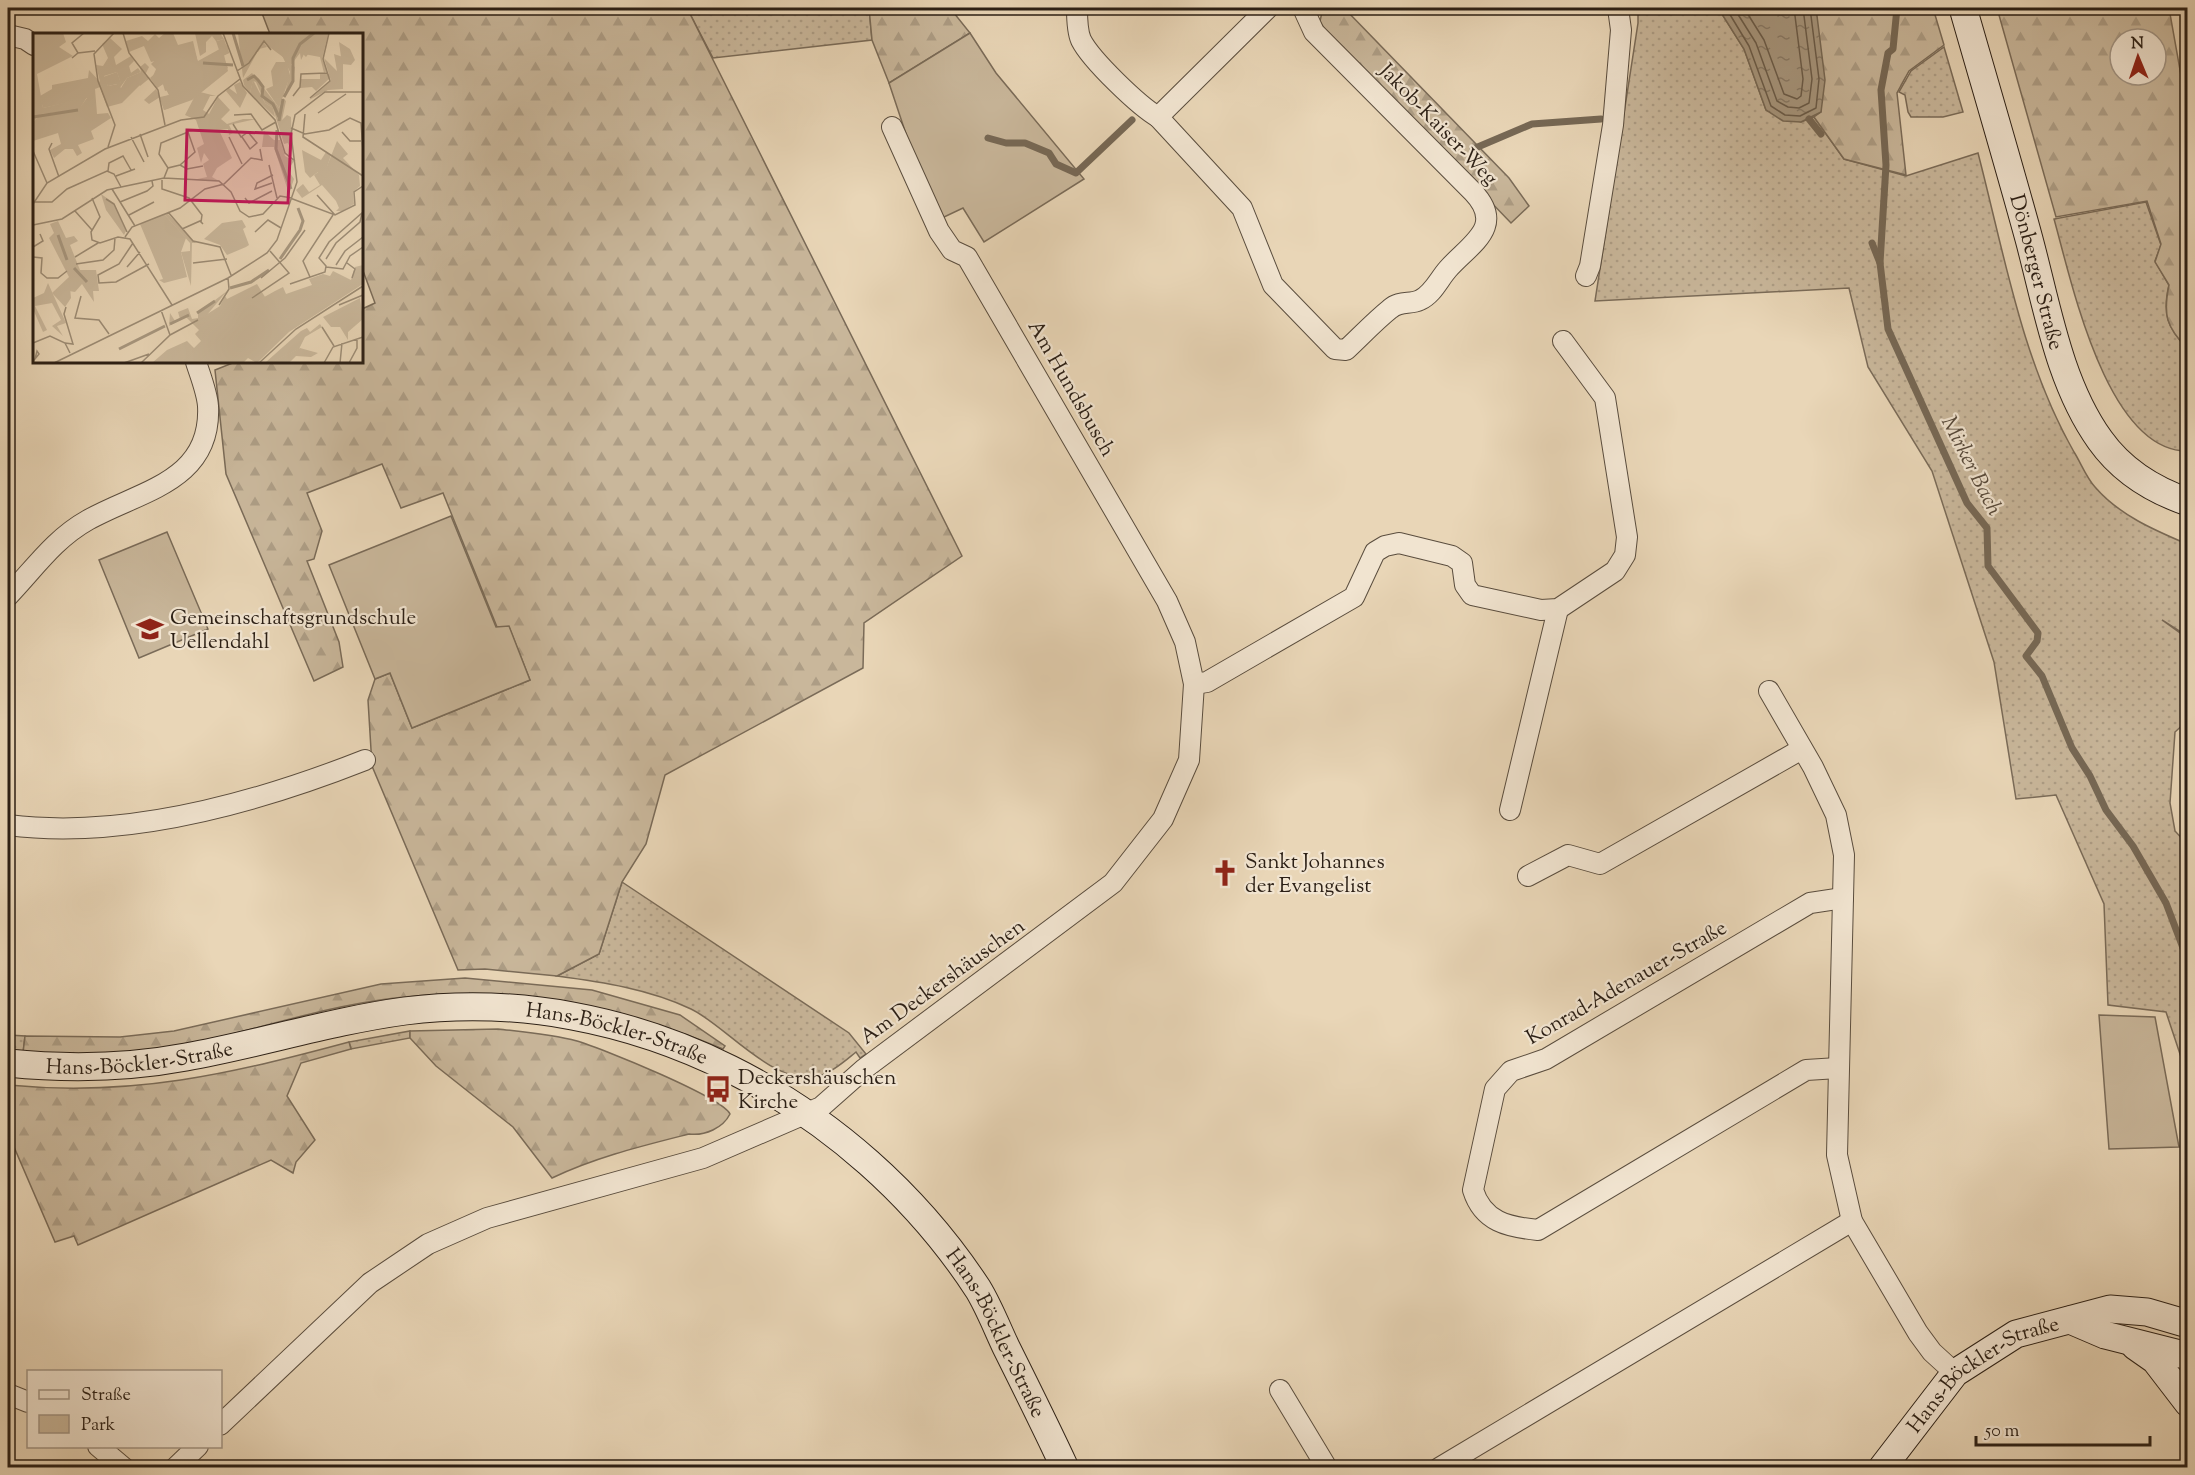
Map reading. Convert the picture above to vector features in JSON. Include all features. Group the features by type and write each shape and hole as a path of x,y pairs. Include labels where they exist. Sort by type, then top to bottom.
{"street":[{"name":"Jakob-Kaiser-Weg","path":"1077,8 1080,38 1088,52 1145,110 1158,117 1242,208 1273,285 1335,349 1342,352 1391,307 1400,302 1420,300 1439,283 1446,271 1486,228 1485,208 1473,192 1314,32 1303,8"},
{"path":"1158,117 1268,8"},
{"path":"1586,276 1590,266 1613,125 1621,30 1618,8"},
{"name":"Dönberger Straße","path":"1963,8 2069,381 2087,420 2102,442 2150,487 2184,500"},
{"path":"8,35 25,39 33,44"},
{"name":"Am Hundsbusch","path":"892,127 939,231 952,250 967,257 1167,601 1185,642 1194,684"},
{"path":"1194,684 1207,682 1354,597 1375,552 1399,543 1452,556 1462,563 1465,585 1472,595 1541,610 1558,609 1615,571 1632,551 1627,537 1605,398 1563,341"},
{"path":"8,596 53,544 87,520 176,478 194,461 208,422 208,404 196,363"},
{"path":"1510,810 1558,609"},
{"name":"Am Deckershäuschen","path":"222,1423 370,1283 428,1244 487,1218 703,1158 821,1107 864,1069 1113,883 1124,871 1163,819 1189,760 1194,684"},
{"path":"1769,691 1836,814 1844,855 1837,1155 1852,1221 1918,1333 1932,1352 1955,1373"},
{"path":"1528,876 1568,855 1600,864 1802,749"},
{"path":"8,825 35,828 82,828 152,819 265,797 365,760"},
{"name":"Konrad-Adenauer-Straße","path":"1838,1068 1806,1070 1538,1230 1507,1227 1485,1214 1476,1200 1473,1190 1495,1089 1511,1071 1546,1059 1809,903 1843,898"},
{"name":"Hans-Böckler-Straße","path":"8,1063 98,1067 138,1064 183,1058 406,1011 523,1009 581,1018 633,1031 686,1050 746,1076 806,1113 876,1167 920,1215 979,1290 1065,1467"},
{"path":"1439,1467 1852,1221"},
{"path":"2146,1312 2172,1311 2187,1306"},
{"name":"Hans-Böckler-Straße","path":"1882,1467 1955,1373 1979,1355 2016,1334 2110,1309 2146,1312 2187,1324"},
{"name":"Hans-Böckler-Straße","path":"2070,1320 2105,1335 2187,1356"},
{"path":"2127,1340 2155,1360 2187,1403"},
{"path":"1281,1390 1327,1467"},
{"path":"8,1394 27,1402"},
{"path":"100,1448 124,1467"},
{"path":"175,1467 196,1448"}],"green space":[{"path":"260,8 687,8 962,556 864,623 863,668 665,775 646,844 622,882 599,954 557,976 485,969 458,970 372,766 368,700 375,679 390,673 412,728 530,680 509,627 497,627 443,493 401,508 382,464 307,493 322,531 314,559 307,561 339,642 343,667 314,681 226,474 215,370 232,363 363,363 363,309 375,303 363,271 363,33 270,33"},
{"path":"687,8 869,8 872,40 713,58"},
{"path":"869,8 950,8 970,33 889,83 872,40"},
{"path":"1323,8 1344,8 1509,178 1529,206 1511,223 1325,30 1320,21"},
{"path":"1638,8 1721,8 1720,11 1744,49 1766,110 1801,122 1814,117 1844,159 1906,176 1978,153 2006,268 2028,344 2056,417 2074,452 2092,483 2115,506 2150,527 2187,544 2187,636 2162,620 2187,638 2187,721 2175,732 2170,803 2175,831 2187,844 2187,1075 2166,1012 2108,1005 2104,904 2056,795 2016,799 1994,662 1932,471 1868,367 1849,288 1595,301 1638,23"},
{"path":"1816,8 1933,8 1944,45 1909,71 1897,93 1906,175 1844,159 1814,117 1821,112"},
{"path":"1997,8 2169,8 2187,109 2187,348 2174,333 2168,320 2166,304 2169,285 2155,262 2161,244 2147,201 2056,217"},
{"path":"970,33 996,73 1084,179 984,242 963,208 942,218 910,146 889,83"},
{"path":"1944,47 1963,112 1943,117 1911,117 1905,95 1899,92 1911,71"},
{"path":"2146,202 2161,245 2155,261 2169,285 2166,304 2168,320 2187,348 2187,451 2159,443 2134,423 2114,393 2096,358 2082,319 2054,219"},
{"path":"451,516 496,627 509,626 530,680 412,728 390,673 375,679 329,565"},
{"path":"167,532 208,629 139,658 99,560"},
{"path":"622,882 849,1033 866,1054 860,1058 856,1052 822,1075 805,1077 788,1074 770,1066 705,1017 675,1002 625,987 557,976 599,954"},
{"path":"465,978 592,990 680,1015 725,1046 723,1049 643,1021 603,1010 562,1002 480,994 395,998 366,1002 151,1052 23,1053 25,1036 120,1037 174,1031 381,984"},
{"path":"2099,1015 2155,1017 2179,1147 2109,1149"},
{"path":"498,1029 557,1037 590,1045 684,1085 722,1106 730,1114 718,1127 707,1132 689,1134 619,1153 552,1178 513,1127 436,1066 410,1038 410,1031"},
{"path":"410,1031 410,1038 351,1049 349,1042"},
{"path":"8,1035 25,1036 23,1053 8,1051"},
{"path":"349,1042 351,1049 301,1063 287,1096 315,1140 296,1162 293,1173 271,1160 78,1245 74,1236 55,1242 8,1133 8,1085 97,1088 181,1080 263,1064"}],"water":[{"path":"1721,8 1816,8 1825,80 1821,112 1801,122 1783,121 1766,110 1744,49 1720,11"}],"waterway":[{"name":"Mirker Bach","path":"1897,8 1893,49 1888,53 1881,90 1886,165 1880,263 1888,329 1967,503 1987,528 1988,566 2038,633 2037,641 2026,656 2042,676 2072,748 2090,776 2106,810 2133,846 2166,903 2188,961"},
{"path":"1473,149 1532,124 1601,119"},
{"path":"1809,119 1821,134"},
{"path":"988,138 1006,143 1025,143 1049,153 1056,164 1076,173 1132,120"},
{"path":"1872,243 1880,263"}],"place":[{"name":"Gemeinschaftsgrundschule Uellendahl","path":"150,629"},
{"name":"Sankt Johannes der Evangelist","path":"1225,873"},
{"name":"Deckershäuschen Kirche","path":"718,1089"}]}
